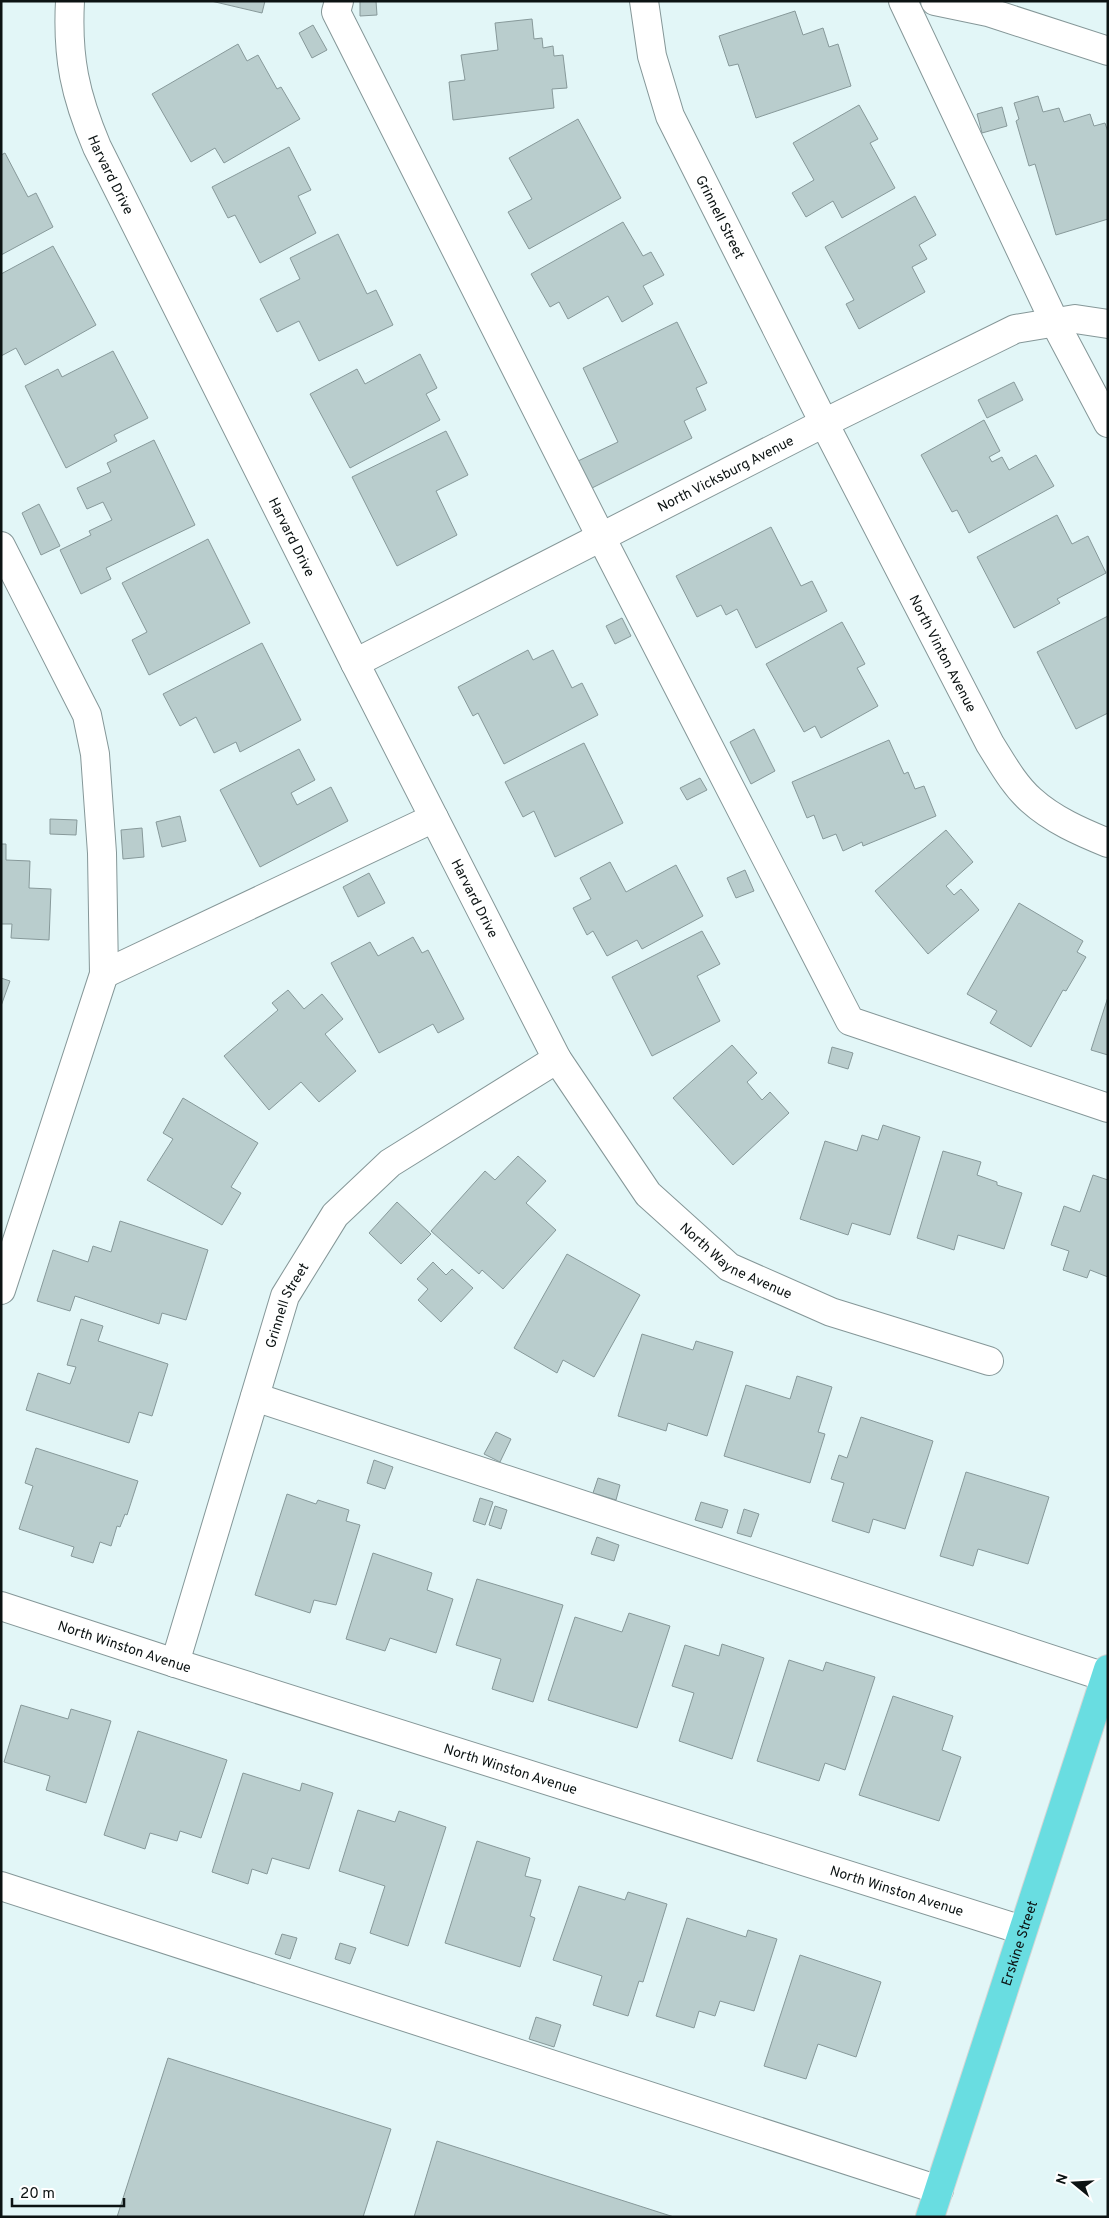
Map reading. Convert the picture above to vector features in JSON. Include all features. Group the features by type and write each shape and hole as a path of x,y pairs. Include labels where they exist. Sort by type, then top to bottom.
{"main road":[{"name":"Erskine Street","path":"930,2217 1106,1673"}],"street":[{"name":"Harvard Drive","path":"70,1 70,50 74,84 90,130 355,663 557,1059"},
{"path":"339,1 336,12 601,537 850,1021 1108,1108"},
{"name":"Grinnell Street","path":"644,1 652,56 670,116 824,423"},
{"path":"903,1 1054,323 1108,423"},
{"path":"935,1 988,12 1108,51"},
{"name":"North Vicksburg Avenue","path":"355,663 824,423 1014,329 1075,319 1108,324"},
{"name":"North Vinton Avenue","path":"824,423 990,744 1008,771 1030,799 1051,816 1108,843"},
{"path":"1,546 87,715 95,754 101,843 104,974 1,1290"},
{"path":"104,974 434,818"},
{"name":"Grinnell Street","path":"175,1664 285,1296 335,1215 390,1163 557,1059"},
{"name":"North Wayne Avenue","path":"557,1059 648,1194 729,1267 831,1312 989,1361"},
{"path":"255,1397 1106,1673"},
{"name":"North Winston Avenue","path":"1,1606 175,1664 1022,1930"},
{"path":"1,1886 939,2190"}],"building":[{"path":"211,1 265,1 262,13"},
{"path":"360,1 376,1 377,15 360,16"},
{"path":"795,11 803,35 823,28 829,47 838,44 851,86 756,118 738,64 729,66 719,36"},
{"path":"532,19 534,39 542,38 543,48 553,46 554,56 563,55 567,88 552,89 554,108 453,120 449,82 465,80 461,55 498,50 495,23"},
{"path":"313,25 327,50 312,58 299,33"},
{"path":"238,44 247,61 258,55 277,89 281,87 300,119 224,163 215,148 191,162 152,94"},
{"path":"1038,96 1043,112 1059,108 1064,122 1090,114 1094,126 1105,123 1108,132 1108,219 1056,235 1035,164 1029,166 1016,121 1019,119 1014,103"},
{"path":"859,105 878,139 870,143 895,188 842,218 833,201 806,217 792,193 814,180 793,143"},
{"path":"1002,107 1007,126 982,133 977,114"},
{"path":"578,119 621,198 529,249 508,212 532,199 509,158"},
{"path":"289,147 311,190 298,196 316,233 260,263 235,215 228,218 212,187"},
{"path":"5,153 28,197 36,193 53,227 1,255 1,155"},
{"path":"915,196 936,235 919,245 927,259 912,267 925,292 859,329 846,304 854,300 825,247"},
{"path":"623,222 643,256 651,252 664,275 643,286 653,304 622,322 608,296 568,319 559,302 550,307 531,274"},
{"path":"338,234 367,294 376,290 393,325 319,361 299,321 277,332 260,299 300,279 290,258"},
{"path":"53,246 96,325 25,365 16,348 1,356 1,274"},
{"path":"677,322 707,383 696,388 706,410 684,421 692,438 592,488 578,461 618,442 583,368"},
{"path":"113,351 148,418 114,435 117,441 66,468 25,386 58,369 62,377"},
{"path":"420,354 437,388 426,394 440,420 350,468 310,394 357,369 365,384"},
{"path":"1014,382 1023,400 987,418 978,400"},
{"path":"984,420 1000,451 989,457 992,462 1002,457 1009,470 1036,455 1054,486 969,533 957,510 952,512 921,455"},
{"path":"446,431 468,475 436,491 457,535 397,566 352,477"},
{"path":"154,440 195,525 106,568 111,579 81,594 60,550 91,535 89,531 112,520 103,502 87,509 77,488 111,472 107,463"},
{"path":"39,504 60,546 41,555 22,513"},
{"path":"1057,515 1072,544 1088,536 1106,573 1057,599 1060,603 1014,628 977,557"},
{"path":"771,527 801,586 812,581 827,611 756,648 737,609 726,615 721,605 697,617 676,576"},
{"path":"208,539 250,623 149,675 132,640 147,632 122,583"},
{"path":"1108,616 1108,713 1076,729 1037,652"},
{"path":"622,618 631,636 615,644 606,626"},
{"path":"842,622 865,664 857,668 878,706 821,738 815,726 804,732 766,664"},
{"path":"262,643 301,720 240,752 236,742 214,753 196,717 180,726 163,694"},
{"path":"528,650 533,660 553,650 572,688 582,683 598,715 504,764 478,713 473,716 458,687"},
{"path":"754,729 775,771 751,784 730,742"},
{"path":"889,740 904,774 908,772 915,789 924,786 936,816 863,846 862,842 843,851 836,834 823,839 814,815 807,818 792,782"},
{"path":"584,743 623,823 555,857 534,811 523,817 505,782"},
{"path":"299,749 315,780 291,793 297,805 331,787 348,821 260,867 220,790"},
{"path":"700,778 707,790 687,800 680,788"},
{"path":"180,816 186,841 162,847 156,822"},
{"path":"50,819 77,820 76,835 50,834"},
{"path":"142,828 144,857 123,859 121,830"},
{"path":"946,830 973,862 946,886 954,895 961,889 979,910 928,954 875,891"},
{"path":"1,844 6,844 6,860 30,861 29,888 51,889 49,940 11,938 12,924 1,924"},
{"path":"610,862 626,892 676,865 703,916 642,949 637,940 607,956 593,931 587,935 573,908 591,899 580,878"},
{"path":"745,870 754,891 736,898 727,878"},
{"path":"369,873 385,903 358,917 343,887"},
{"path":"1019,903 1083,941 1077,952 1086,957 1066,991 1063,990 1031,1047 990,1023 997,1011 967,994"},
{"path":"702,931 720,964 697,976 720,1021 652,1056 612,977"},
{"path":"413,937 422,953 428,950 464,1019 438,1033 433,1024 379,1053 331,963 370,942 378,956"},
{"path":"1,978 10,981 1,1006"},
{"path":"288,990 304,1009 322,994 343,1019 325,1034 356,1071 319,1102 301,1082 269,1110 224,1056 278,1010 272,1003"},
{"path":"1108,997 1108,1055 1091,1050"},
{"path":"732,1045 757,1073 747,1082 762,1100 770,1092 789,1113 733,1165 673,1098"},
{"path":"832,1047 853,1053 848,1069 828,1063"},
{"path":"183,1098 258,1143 231,1187 241,1193 222,1225 147,1180 173,1139 163,1133"},
{"path":"883,1125 920,1137 890,1235 852,1223 848,1235 800,1219 825,1141 857,1151 862,1135 878,1140"},
{"path":"943,1151 981,1162 977,1175 997,1182 997,1185 1022,1193 1004,1249 958,1235 954,1250 917,1238"},
{"path":"518,1156 546,1181 526,1203 556,1230 503,1289 482,1270 479,1274 431,1231 485,1171 495,1180"},
{"path":"1093,1175 1108,1180 1108,1277 1090,1270 1087,1278 1063,1270 1069,1251 1051,1245 1064,1206 1080,1212"},
{"path":"397,1202 431,1234 401,1264 369,1233"},
{"path":"120,1221 208,1250 186,1320 162,1313 159,1324 75,1296 70,1311 37,1301 53,1250 88,1262 93,1246 111,1252"},
{"path":"567,1254 640,1295 594,1377 563,1360 557,1373 514,1348"},
{"path":"433,1262 446,1275 452,1269 473,1288 441,1322 418,1300 428,1289 417,1279"},
{"path":"81,1319 103,1326 98,1341 168,1364 152,1416 139,1412 129,1443 26,1410 38,1373 70,1384 76,1367 67,1365"},
{"path":"642,1334 693,1350 696,1341 733,1352 707,1436 668,1423 666,1431 618,1416"},
{"path":"797,1376 832,1387 818,1432 825,1434 810,1483 724,1456 746,1385 790,1399"},
{"path":"861,1417 933,1441 905,1529 873,1519 869,1533 832,1521 844,1483 831,1479 839,1455 847,1458"},
{"path":"496,1432 511,1439 500,1462 484,1454"},
{"path":"36,1448 138,1481 127,1515 125,1514 120,1527 117,1526 111,1546 100,1542 93,1563 71,1556 74,1547 19,1529 33,1486 25,1483"},
{"path":"374,1460 393,1467 385,1489 367,1483"},
{"path":"966,1472 1049,1497 1028,1564 978,1549 973,1566 940,1556"},
{"path":"598,1478 620,1485 616,1500 593,1493"},
{"path":"287,1494 316,1504 318,1500 349,1510 346,1521 360,1525 336,1605 314,1600 310,1613 255,1595"},
{"path":"480,1498 493,1502 485,1525 473,1521"},
{"path":"701,1502 728,1510 722,1528 695,1520"},
{"path":"495,1506 507,1510 501,1529 489,1525"},
{"path":"744,1509 759,1514 751,1537 737,1533"},
{"path":"597,1537 619,1545 614,1561 591,1554"},
{"path":"373,1553 432,1573 427,1590 453,1599 436,1653 390,1638 385,1651 346,1639"},
{"path":"477,1579 563,1605 533,1702 492,1689 501,1659 456,1645"},
{"path":"629,1613 670,1626 637,1728 548,1700 575,1617 622,1632"},
{"path":"722,1644 764,1658 732,1759 679,1741 694,1693 672,1686 685,1645 719,1656"},
{"path":"789,1660 823,1671 826,1662 875,1677 845,1770 825,1763 819,1781 757,1761"},
{"path":"893,1696 953,1716 942,1750 961,1757 939,1821 859,1795"},
{"path":"21,1705 68,1719 71,1709 111,1721 86,1803 46,1790 50,1776 4,1762"},
{"path":"138,1731 227,1760 201,1838 180,1831 177,1841 150,1833 145,1849 104,1835"},
{"path":"243,1773 300,1791 302,1783 333,1793 309,1869 272,1858 267,1874 252,1869 248,1884 212,1872"},
{"path":"358,1810 395,1822 399,1811 446,1827 408,1946 370,1933 385,1886 339,1871"},
{"path":"477,1841 530,1858 525,1876 541,1880 530,1916 535,1918 520,1967 445,1943"},
{"path":"579,1886 625,1900 628,1892 667,1904 643,1982 639,1981 628,2016 593,2005 602,1976 553,1960"},
{"path":"687,1918 746,1937 748,1930 777,1939 754,2011 720,2001 715,2016 699,2011 694,2028 656,2016"},
{"path":"282,1934 297,1938 290,1959 275,1954"},
{"path":"340,1943 356,1948 350,1964 335,1959"},
{"path":"800,1955 881,1982 856,2057 818,2044 806,2079 764,2066"},
{"path":"536,2017 561,2025 554,2047 529,2039"},
{"path":"168,2058 391,2129 363,2217 117,2217"},
{"path":"437,2141 674,2217 414,2217"}]}
